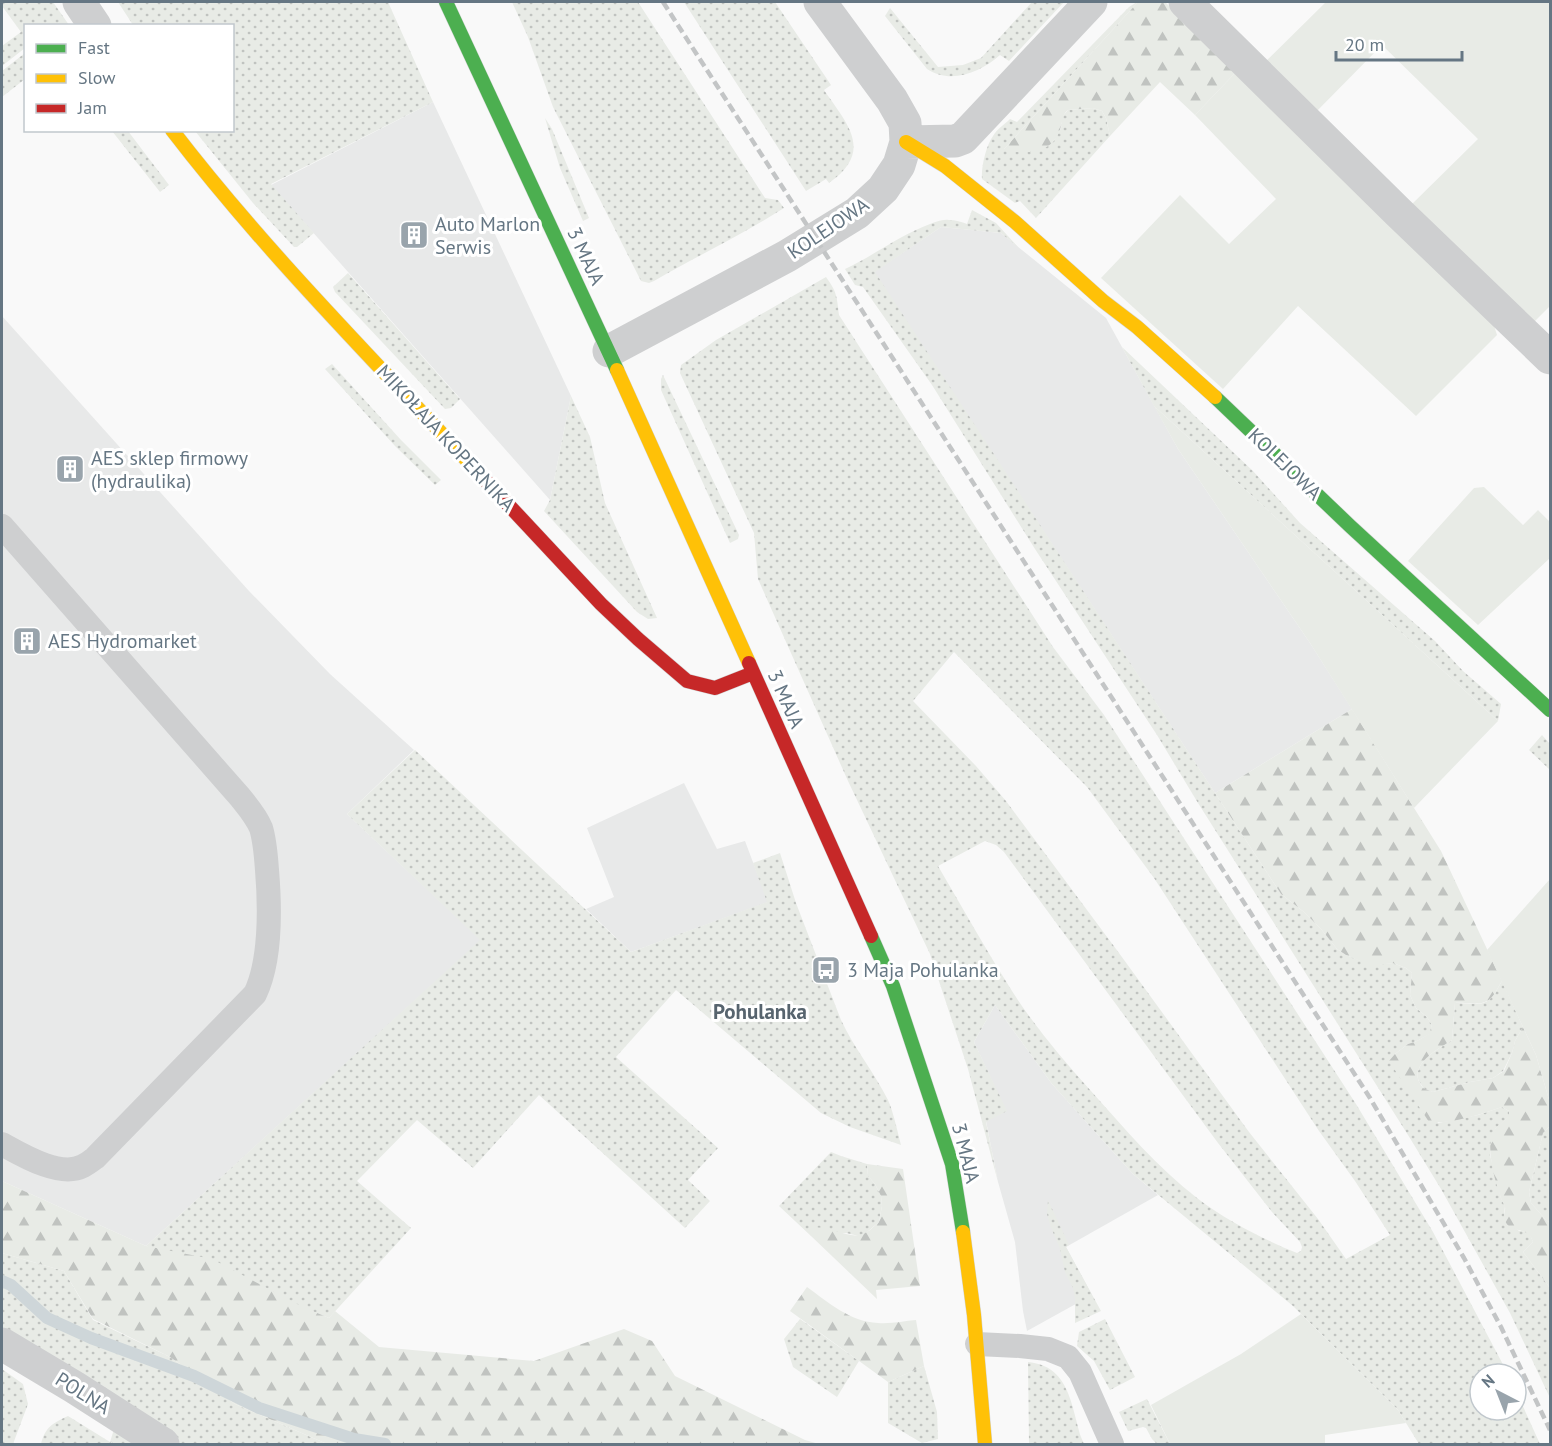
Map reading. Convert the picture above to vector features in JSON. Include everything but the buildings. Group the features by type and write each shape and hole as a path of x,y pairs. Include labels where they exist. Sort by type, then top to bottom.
{"street":[{"path":"79,2 94,24"},
{"name":"3 MAJA","path":"446,2 609,351 893,986 952,1164 977,1344 985,1444"},
{"path":"820,2 892,100 904,123 906,142 955,141 963,138 1091,2"},
{"path":"1185,2 1398,212 1551,358"},
{"name":"MIKOŁAJA KOPERNIKA","path":"174,132 205,173 270,248 601,604 638,639 687,681 715,688 753,673"},
{"name":"KOLEJOWA","path":"609,351 787,256 857,213 884,189 899,165 906,142 945,166 1016,222 1103,301 1137,327 1195,378 1350,526 1551,710"},
{"name":"POLNA","path":"2,1344 163,1444"}],"lane":[{"path":"2,526 240,797 255,817 261,828 265,852 269,924 262,976 255,994 94,1158 84,1166 66,1170 32,1160 2,1144"},
{"path":"977,1344 1048,1349 1068,1357 1080,1372 1112,1444"}],"shaded area":[{"path":"433,102 571,396 550,500 271,185"},
{"path":"941,227 1001,233 1106,318 1178,449 1310,643 1352,709 1215,793 874,272"},
{"path":"2,316 249,591 330,674 414,750 347,814 481,940 146,1246 2,1181"},
{"path":"684,783 717,849 745,841 768,902 631,952 586,909 614,897 587,828"},
{"path":"995,1005 1052,1084 1133,1174 1158,1195 1066,1247 1092,1295 1027,1331 1015,1242 998,1182 986,1121 1006,1111 974,1042"}],"green space":[{"path":"2,2 53,2 68,24 24,24 24,49 2,66 2,46 21,32 2,6"},
{"path":"118,2 388,2 433,102 271,184 314,233 294,247 253,203 196,132 234,132 234,24 132,24"},
{"path":"512,2 638,2 765,198 778,200 784,208 654,281 649,283 641,281 553,107 528,37"},
{"path":"684,2 775,2 831,85 824,90 848,126 854,149 851,160 843,171 829,183 826,179 806,191"},
{"path":"1032,2 1064,2 1009,61 1000,55 984,67 956,76 936,74 927,69 885,16 890,8 938,67 963,65 981,58"},
{"path":"1137,2 1004,149 1053,142 1061,128 1062,117 1068,110 1093,108 1102,111 1106,118 1110,136 1036,218 1020,201 1015,203 982,179 984,157 990,140 1010,119 1017,122 1129,7"},
{"path":"1138,2 1165,2 1237,71 1195,115 1160,82 1110,136 1102,111 1093,108 1068,110 1064,115 1059,132 1049,145 1027,152 1012,152 1004,149"},
{"path":"1326,2 1550,2 1550,306 1531,325 1409,207 1478,139 1382,45 1313,115 1262,65"},
{"path":"24,54 24,80 2,97 2,71"},
{"path":"1237,71 1491,316 1497,335 1416,416 1298,306 1223,389 1101,278 1180,195 1229,244 1276,199 1195,115"},
{"path":"545,118 552,129 589,218 583,221 560,168"},
{"path":"113,132 129,132 169,185 160,192"},
{"path":"972,210 996,223 1019,248 1001,233 941,227 875,272 1281,894 1304,912 1337,949 1346,955 1372,965 1393,963 1412,973 1410,995 1416,1008 1427,1017 1432,1025 1430,1034 1408,1044 1395,1054 1438,1123 1478,1115 1502,1107 1509,1111 1510,1116 1495,1129 1490,1155 1505,1206 1504,1215 1519,1231 1530,1235 1533,1242 1523,1252 1550,1288 1550,1398 1510,1313 1408,1135 1157,735 1035,549 932,385 863,287 855,285 845,269 930,224 946,220 967,224"},
{"path":"348,273 460,399 451,408 445,409 335,292 333,287"},
{"path":"826,277 836,295 839,315 1053,647 1104,715 1356,1104 1433,1232 1502,1362 1468,1362 1468,1422 1528,1422 1528,1418 1540,1444 1419,1444 1398,1410 1293,1306 1133,1174 1052,1084 995,1005 974,1042 1007,1111 986,1122 998,1182 968,1069 930,954 848,781 758,579 754,533 680,373 681,365 716,340","holes":["954,652 1087,787 1154,878 1319,1131 1390,1235 1346,1259 1318,1219 1249,1132 1006,801 976,766 913,701","985,841 996,845 1004,852 1218,1143 1272,1212 1300,1242 1301,1251 1297,1253 1246,1229 1220,1214 1183,1186 1129,1133 1040,1030 1002,976 938,866"]},
{"path":"1122,347 1253,471 1300,523 1435,641 1463,671 1501,704 1498,721 1154,406"},
{"path":"332,364 441,480 435,485 395,446 325,369"},
{"path":"663,375 739,535 738,539 730,543 661,390"},
{"path":"571,396 590,437 605,503 657,618 648,619 637,612 544,511 550,500"},
{"path":"1154,406 1498,721 1414,808 1310,643 1178,449"},
{"path":"1484,487 1523,525 1538,510 1550,522 1550,558 1478,625 1408,561 1474,488"},
{"path":"1352,709 1441,851 1502,981 1490,999 1486,1001 1478,1004 1455,1003 1452,1040 1435,1051 1420,1066 1419,1082 1423,1088 1433,1092 1493,1078 1504,1071 1523,1027 1536,1055 1550,1103 1550,1126 1543,1133 1529,1192 1531,1203 1550,1223 1550,1288 1523,1252 1533,1242 1531,1237 1512,1228 1504,1217 1505,1207 1494,1173 1490,1144 1495,1129 1509,1116 1509,1111 1502,1107 1456,1120 1429,1122 1389,1061 1408,1044 1429,1034 1432,1025 1427,1017 1416,1008 1410,995 1412,973 1393,963 1372,966 1337,949 1304,912 1281,894 1215,793"},
{"path":"1542,735 1550,744 1550,770 1529,750"},
{"path":"415,750 631,952 767,902 753,863 780,853 796,903 841,1020 888,1100 901,1145 850,1127 821,1113 676,990 616,1057 718,1148 688,1180 710,1201 685,1228 539,1095 473,1168 417,1120 357,1181 411,1228 329,1318 146,1246 480,940 347,814"},
{"path":"1550,879 1550,1103 1536,1055 1487,950"},
{"path":"1502,981 1523,1027 1503,1071 1493,1078 1433,1092 1423,1088 1418,1079 1420,1066 1435,1051 1452,1040 1455,1003 1486,1002"},
{"path":"1550,1126 1550,1223 1531,1203 1529,1192 1543,1133"},
{"path":"831,1152 867,1164 868,1176 881,1196 879,1222 859,1236 846,1233 811,1233 811,1236 779,1206"},
{"path":"867,1164 903,1169 920,1286 876,1290 877,1299 810,1233 813,1228 819,1228 857,1235 867,1232 879,1222 881,1196 868,1176"},
{"path":"2,1181 146,1246 212,1259 303,1307 329,1318 335,1311 379,1347 534,1361 624,1329 652,1341 675,1376 805,1440 819,1444 327,1444 235,1404 170,1357 93,1319 64,1271 2,1253"},
{"path":"1048,1200 1069,1245 1066,1247 1101,1311 1075,1323 1073,1288 1065,1272 1060,1249 1050,1225 1047,1214"},
{"path":"2,1253 64,1271 93,1320 170,1357 235,1404 327,1444 179,1444 2,1337"},
{"path":"807,1287 841,1311 868,1322 893,1323 916,1320 924,1366 888,1382 790,1311"},
{"path":"1301,1314 1398,1410 1406,1423 1325,1435 1325,1444 1170,1444 1151,1405 1241,1354"},
{"path":"800,1319 859,1361 837,1397 793,1367 784,1339"},
{"path":"1105,1319 1135,1377 1110,1390 1094,1361 1077,1346 1079,1332"},
{"path":"1028,1362 1042,1365 1060,1379 1071,1400 1084,1444 1029,1444"},
{"path":"924,1366 937,1412 938,1439 922,1443 888,1423 888,1382"},
{"path":"2,1369 23,1384 28,1404 13,1444 2,1444"},
{"path":"1147,1399 1170,1444 1157,1444 1143,1427 1128,1431 1119,1412"},
{"path":"68,1416 110,1442 115,1426 145,1444 114,1444 111,1442 110,1444 41,1444 50,1426"}],"waterway":[{"path":"2,1281 11,1285 47,1318 91,1338 194,1376 259,1408 354,1439 385,1444"}],"railway":[{"path":"663,2 1370,1098 1464,1258 1501,1327 1550,1430"}],"traffic: fast":[{"path":"446,2 617,370"},
{"path":"1215,397 1350,526 1550,710"},
{"path":"871,936 893,986 952,1164 963,1232"}],"traffic: slow":[{"path":"174,132 281,260 474,468"},
{"path":"906,142 945,166 1015,222 1215,397"},
{"path":"617,370 749,663"},
{"path":"963,1232 974,1315 985,1444"}],"traffic: jam":[{"path":"474,468 601,604 687,681 715,688 753,673"},
{"path":"749,663 871,936"}],"place":[{"name":"Auto Marlon Serwis","path":"414,235"},
{"name":"AES sklep firmowy (hydraulika)","path":"70,469"},
{"name":"AES Hydromarket","path":"27,641"},
{"name":"3 Maja Pohulanka","path":"826,970"}],"district":[{"name":"Pohulanka","path":"760,1011"}]}
